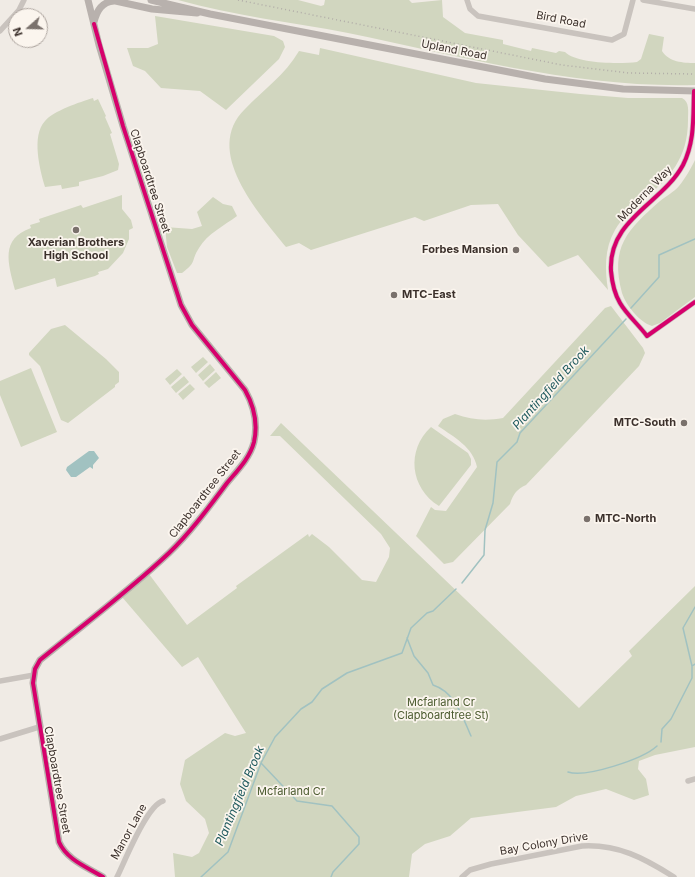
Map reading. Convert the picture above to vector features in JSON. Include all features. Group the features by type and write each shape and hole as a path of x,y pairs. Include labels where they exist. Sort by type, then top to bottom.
{"main road":[{"name":"Clapboardtree Street","path":"88,0 125,133 181,305 192,325 245,390 256,419 255,430 249,453 179,543 127,589 40,660 35,669 33,683 39,727 59,842 62,849 72,859 103,877"},
{"path":"94,24 100,7 113,0"},
{"name":"Upland Road","path":"113,0 166,11 210,14"},
{"name":"Upland Road","path":"151,0 210,14 557,81 623,89 694,91"}],"street":[{"path":"0,30 19,10 24,0"},
{"name":"Bird Road","path":"467,0 470,9 478,16 612,40 620,38 624,34 632,0"},
{"path":"643,0 695,10"},
{"name":"Moderna Way","path":"694,91 694,133 687,158 674,179 622,229 615,242 611,267 613,287 620,304 647,336 695,302"},
{"path":"0,681 34,675"},
{"path":"0,739 39,727"},
{"path":"688,781 695,780"},
{"name":"Manor Lane","path":"117,877 149,814 159,802 163,801"},
{"name":"Bay Colony Drive","path":"462,877 470,870 491,864 582,846 597,845 645,859 674,877"}],"green space":[{"path":"178,0 298,0 321,6 324,5 325,0 409,0 412,3 442,0 443,17 465,33 503,40 503,44 531,51 532,48 556,53 559,51 565,52 579,59 599,62 637,62 641,59 649,34 664,37 662,51 668,58 681,62 695,63 695,85 651,85 607,82 520,69 348,33 199,6"},
{"path":"155,16 274,36 283,41 285,47 279,59 226,110 200,91 161,88 145,71 133,66 127,48 148,48 158,44"},
{"path":"320,48 476,83 628,98 682,98 686,102 688,111 685,145 676,166 669,175 620,222 611,237 606,260 608,290 578,255 548,267 518,235 498,204 471,205 424,221 415,217 311,250 299,243 286,247 262,217 239,181 232,162 229,144 233,126 245,109 281,75 299,51 319,55"},
{"path":"93,98 94,101 98,99 112,133 110,134 119,164 118,170 103,176 79,182 79,186 62,189 61,185 45,187 38,153 38,135 41,127 49,117 54,114 67,107"},
{"path":"695,160 695,297 660,323 652,326 642,321 638,317 624,298 619,277 618,263 620,251 630,231 638,221 679,186 686,177"},
{"path":"122,195 122,209 131,220 133,228 129,230 129,239 123,253 108,269 98,272 99,274 95,276 57,287 55,278 15,290 9,261 10,245 14,239 21,233 31,228 30,225 40,222 39,219 81,205 83,208"},
{"path":"213,197 223,204 232,206 237,216 207,238 196,253 192,264 182,273 177,273 167,247 165,227 192,229 202,226 197,212"},
{"path":"611,306 643,348 645,353 639,366 526,485 516,492 512,497 510,504 453,562 444,564 416,536 431,507 435,510 446,511 477,467 475,460 467,448 438,426 443,419 455,414 467,418 479,419 503,418 605,308"},
{"path":"65,325 106,359 119,372 119,382 115,385 115,387 68,423 61,420 40,366 29,355 29,353 51,329"},
{"path":"203,357 208,362 196,373 191,367"},
{"path":"210,364 215,370 203,381 198,375"},
{"path":"31,368 57,432 21,447 0,395 0,381"},
{"path":"177,369 182,374 170,385 165,379"},
{"path":"216,372 221,378 209,388 204,383"},
{"path":"184,376 189,382 176,393 171,387"},
{"path":"190,384 195,389 183,400 178,394"},
{"path":"281,423 579,708 632,656 629,651 695,586 695,747 655,755 639,761 638,769 646,779 649,795 634,800 606,789 576,796 556,807 471,818 450,836 425,844 412,854 409,877 175,877 173,853 192,857 199,853 209,833 205,819 186,801 180,784 185,760 225,733 235,736 246,733 198,657 182,667 122,597 149,574 187,625 237,588 236,586 308,534 309,537 312,534 329,547 362,580 376,582 389,557 390,548 381,534 280,436 270,436"},
{"path":"431,427 468,453 471,459 471,465 439,506 429,498 422,489 417,479 415,468 415,457 418,447 423,436"}],"water":[{"path":"89,451 94,451 99,458 93,465 93,469 90,467 76,477 71,477 66,470 67,467"}],"waterway":[{"name":"Plantingfield Brook","path":"631,308 659,277 659,255 695,239"},
{"name":"Plantingfield Brook","path":"462,583 484,555 485,530 493,503 497,462 517,442 520,433 626,319"},
{"name":"Plantingfield Brook","path":"201,877 228,852 261,763 275,737 301,709 312,702 322,689 347,673 402,653 411,628 427,613 433,611 456,589"},
{"path":"692,666 683,628 695,607"},
{"path":"407,638 414,656 428,673 433,685 441,688 447,693 457,706 471,736"},
{"path":"661,742 662,729 671,719 692,678 692,666 695,664"},
{"path":"568,772 588,772 614,766 640,756 657,746"},
{"path":"261,763 297,801 332,806 359,837 359,844 333,872 331,877"}],"railway":[{"path":"238,0 562,65 629,73 695,74"}],"cycle path":[{"path":"94,24 123,126 181,305 192,325 245,390 253,409 256,429 254,442 250,453 185,537 138,581 40,660 35,669 33,683 59,842 67,854 72,858 103,877"},
{"path":"694,91 690,147 683,165 674,179 638,213 618,238 612,253 611,271 616,295 620,303 647,336 695,302"}],"place":[{"name":"Xaverian Brothers High School","path":"76,230"},
{"name":"Forbes Mansion","path":"516,250"},
{"name":"MTC-East","path":"394,295"},
{"name":"MTC-South","path":"684,423"},
{"name":"MTC-North","path":"587,519"}],"park label":[{"name":"Mcfarland Cr (Clapboardtree St)","path":"441,709"},
{"name":"Mcfarland Cr","path":"291,792"}]}
